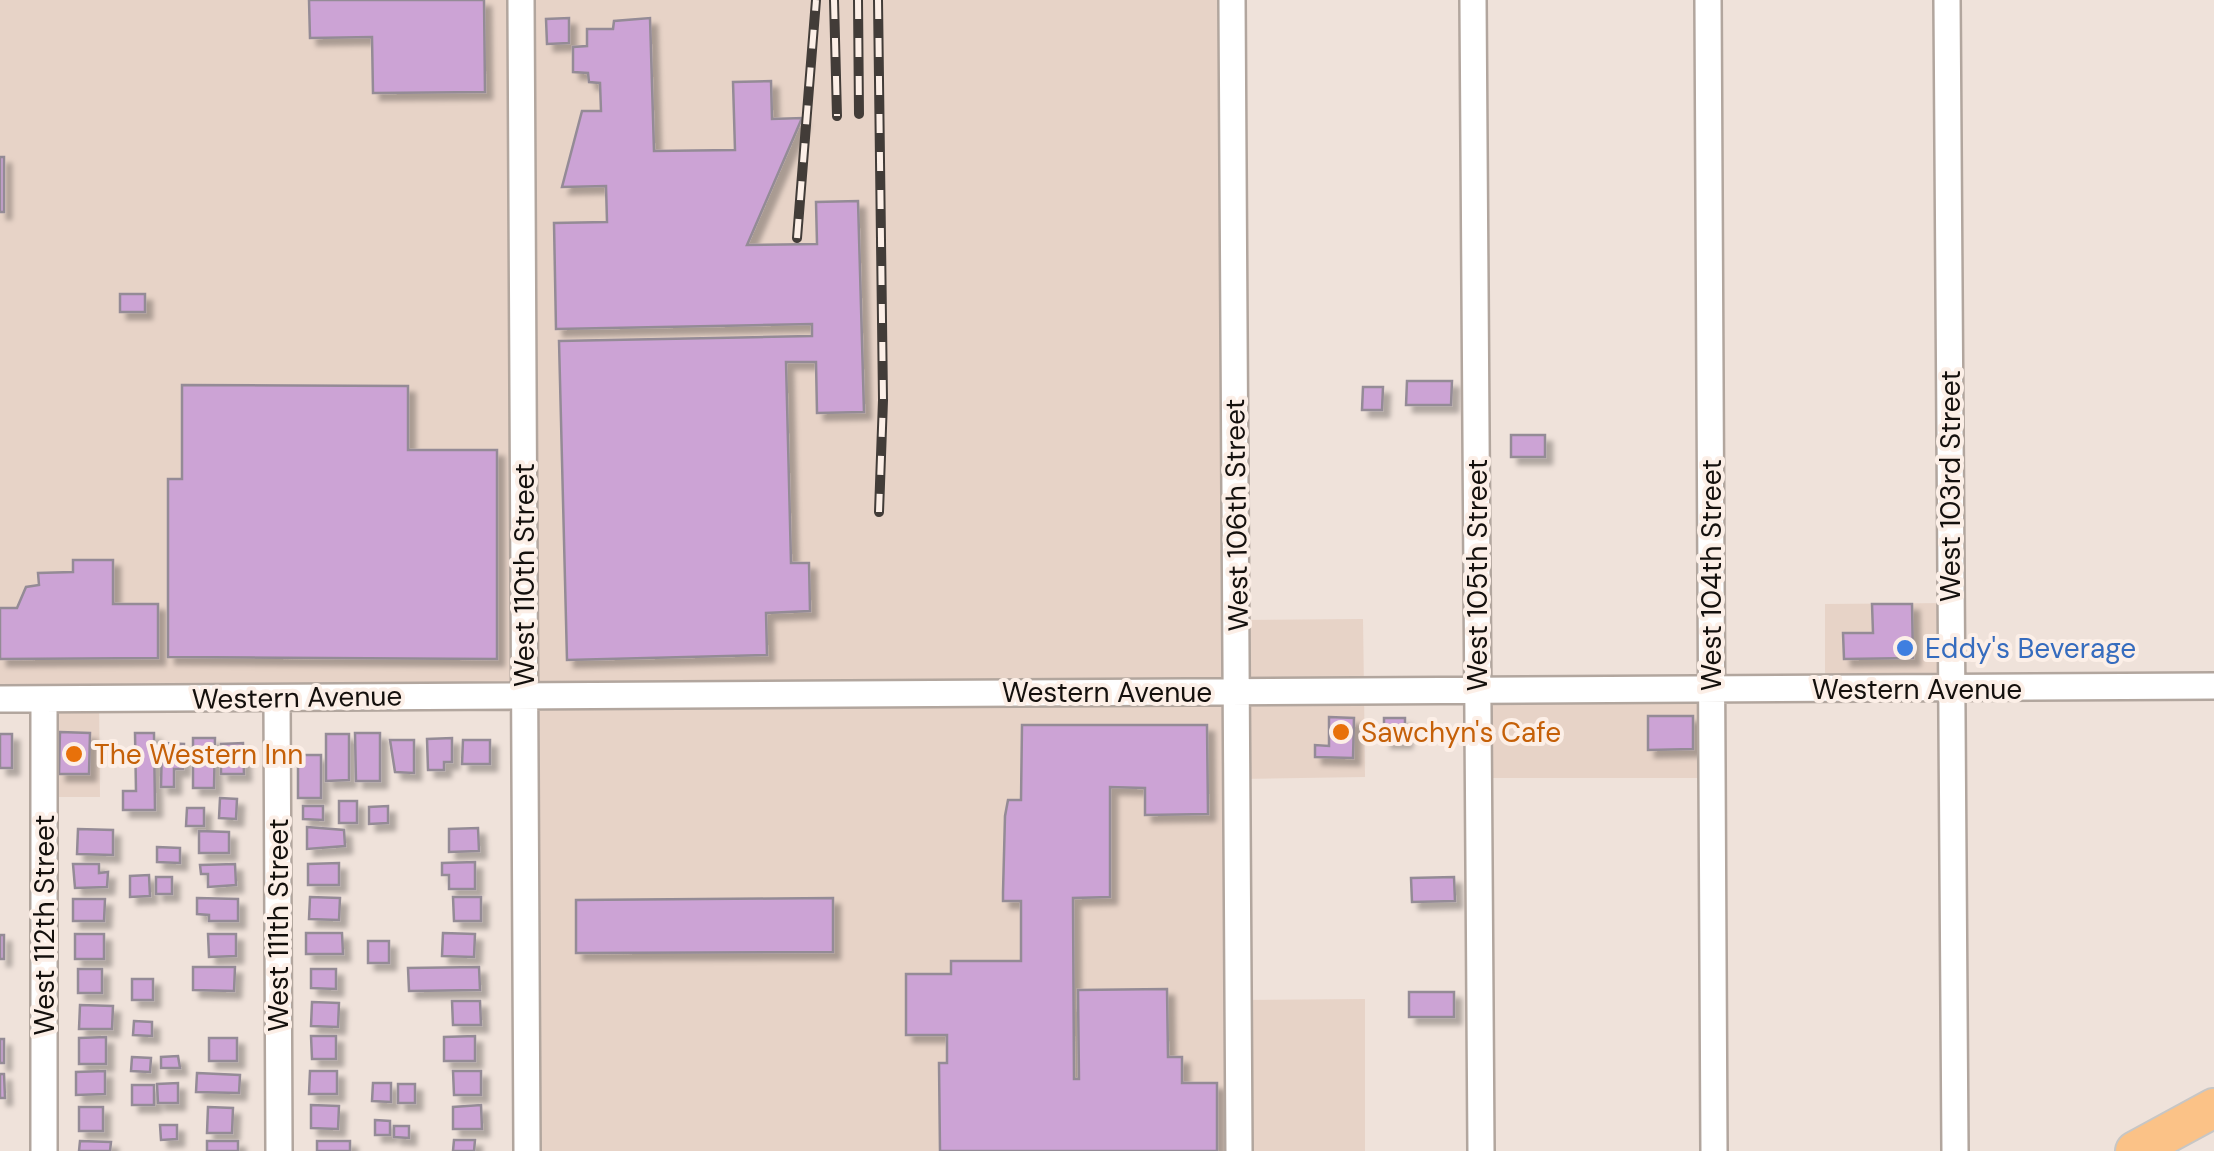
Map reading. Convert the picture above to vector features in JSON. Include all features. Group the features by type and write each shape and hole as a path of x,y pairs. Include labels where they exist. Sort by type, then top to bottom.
{"highway":[{"path":"2136,1151 2214,1108"}],"street":[{"name":"West 110th Street","path":"521,0 527,1151"},
{"name":"West 106th Street","path":"1232,0 1239,1151"},
{"name":"West 105th Street","path":"1473,0 1480,1151"},
{"name":"West 104th Street","path":"1708,0 1714,1151"},
{"name":"West 103rd Street","path":"1948,0 1955,1151"},
{"name":"Western Avenue","path":"0,699 2214,686"},
{"name":"West 112th Street","path":"44,699 44,1151"},
{"name":"West 111th Street","path":"277,699 279,1151"}],"shaded area":[{"path":"0,0 1232,0 1238,620 1363,619 1365,777 1238,779 1239,1000 1365,999 1365,1151 527,1151 525,695 99,700 100,797 44,797 44,699 0,699"},
{"path":"1951,603 1951,690 1825,690 1825,604"},
{"path":"1478,689 1712,690 1712,778 1479,778"}],"building":[{"path":"309,0 484,0 485,92 373,93 372,37 310,38"},
{"path":"569,18 569,43 547,44 546,19"},
{"path":"650,18 654,151 735,150 733,82 771,81 772,119 802,118 747,245 817,244 816,202 858,201 864,412 817,413 816,362 786,362 791,563 809,563 810,611 766,613 767,655 567,660 559,341 812,336 812,324 556,329 554,223 607,222 606,186 562,187 582,111 601,111 600,83 589,82 588,73 573,72 573,47 587,46 587,29 613,29 614,21"},
{"path":"0,157 4,157 4,212 0,212"},
{"path":"120,294 145,294 145,312 120,312"},
{"path":"1407,381 1452,381 1451,405 1406,405"},
{"path":"182,385 408,386 408,450 497,450 497,659 168,657 168,479 182,479"},
{"path":"1363,387 1383,387 1382,410 1362,410"},
{"path":"1511,435 1545,435 1545,457 1511,457"},
{"path":"73,560 113,560 113,604 158,604 158,658 0,659 0,608 17,608 26,587 39,585 38,573 73,572"},
{"path":"1872,604 1912,604 1913,658 1844,659 1843,633 1873,633"},
{"path":"1648,716 1693,716 1693,749 1648,750"},
{"name":"Sawchyn's Cafe","path":"1329,717 1354,718 1353,758 1315,757 1315,745 1329,746"},
{"path":"1384,718 1405,718 1405,741 1384,741"},
{"path":"1022,725 1207,725 1208,814 1145,815 1145,788 1110,787 1110,897 1073,898 1074,1079 1079,1079 1078,990 1167,989 1168,1057 1182,1057 1182,1083 1217,1083 1217,1151 940,1151 939,1063 947,1063 947,1035 906,1035 906,974 951,974 951,961 1021,961 1021,901 1003,901 1003,892 1008,800 1021,800"},
{"name":"The Western Inn","path":"60,732 90,733 89,774 59,774"},
{"path":"135,733 154,733 155,810 123,810 123,791 136,791"},
{"path":"355,733 380,733 380,781 356,781"},
{"path":"0,734 12,734 12,768 0,768"},
{"path":"326,734 349,734 349,780 326,781"},
{"path":"193,738 215,738 214,788 193,788"},
{"path":"452,738 452,762 444,762 444,770 428,770 427,739"},
{"path":"390,740 414,740 414,773 395,772"},
{"path":"463,740 490,740 490,764 462,764"},
{"path":"162,743 184,744 183,769 174,769 174,787 161,787"},
{"path":"243,743 244,774 221,774 221,744"},
{"path":"298,755 321,755 321,798 298,798"},
{"path":"220,798 237,799 236,819 219,818"},
{"path":"339,801 357,801 357,823 339,823"},
{"path":"303,806 323,806 323,820 303,819"},
{"path":"388,806 388,823 369,824 369,807"},
{"path":"187,808 204,808 204,826 186,826"},
{"path":"307,827 344,830 345,846 307,849"},
{"path":"478,828 479,851 449,852 449,829"},
{"path":"78,829 113,830 113,855 77,854"},
{"path":"199,831 229,832 229,853 199,853"},
{"path":"157,847 180,848 180,863 157,862"},
{"path":"475,862 475,889 449,889 449,875 442,875 442,863"},
{"path":"339,863 339,885 308,885 308,864"},
{"path":"73,864 99,864 99,873 108,872 107,887 75,888"},
{"path":"235,864 236,885 208,887 208,874 201,874 200,865"},
{"path":"149,875 150,896 130,897 130,876"},
{"path":"156,877 172,877 172,894 156,894"},
{"path":"1454,877 1455,901 1412,902 1411,878"},
{"path":"310,897 340,898 339,920 309,919"},
{"path":"453,897 481,897 481,921 454,921"},
{"path":"197,898 238,899 238,921 209,921 209,915 197,914"},
{"path":"833,898 833,952 576,953 576,900"},
{"path":"73,899 105,899 104,921 73,921"},
{"path":"306,933 342,933 343,954 306,954"},
{"path":"443,933 475,934 474,957 442,956"},
{"path":"75,934 104,934 104,959 75,959"},
{"path":"208,934 236,934 236,956 209,957"},
{"path":"0,935 4,935 4,959 0,959"},
{"path":"368,941 389,941 389,963 368,963"},
{"path":"193,967 235,967 234,991 193,990"},
{"path":"479,967 480,990 409,991 408,968"},
{"path":"78,969 102,969 102,993 78,993"},
{"path":"311,969 336,969 336,989 311,988"},
{"path":"132,979 153,979 153,1000 132,1000"},
{"path":"1409,992 1454,992 1454,1017 1409,1017"},
{"path":"452,1001 480,1001 481,1025 453,1025"},
{"path":"312,1002 339,1003 338,1027 311,1026"},
{"path":"80,1005 113,1006 112,1029 79,1029"},
{"path":"134,1021 152,1022 152,1036 133,1035"},
{"path":"311,1036 336,1036 336,1059 312,1059"},
{"path":"475,1036 475,1061 444,1061 444,1037"},
{"path":"106,1037 106,1064 79,1064 79,1038"},
{"path":"209,1038 237,1038 237,1061 209,1061"},
{"path":"0,1039 4,1039 4,1063 0,1063"},
{"path":"178,1056 180,1068 161,1068 161,1057"},
{"path":"132,1057 151,1058 150,1072 131,1071"},
{"path":"105,1071 105,1094 76,1095 76,1072"},
{"path":"310,1071 337,1071 337,1094 309,1094"},
{"path":"453,1071 481,1071 481,1095 454,1095"},
{"path":"197,1073 240,1075 239,1093 196,1092"},
{"path":"0,1074 4,1074 5,1098 0,1098"},
{"path":"178,1083 178,1103 158,1103 157,1084"},
{"path":"373,1083 391,1083 391,1102 372,1101"},
{"path":"398,1084 415,1084 415,1103 398,1103"},
{"path":"132,1085 154,1085 154,1105 132,1105"},
{"path":"311,1105 339,1106 338,1129 311,1128"},
{"path":"481,1105 482,1129 453,1129 453,1107"},
{"path":"79,1107 103,1107 103,1131 79,1131"},
{"path":"208,1107 233,1108 232,1133 207,1133"},
{"path":"375,1120 390,1121 390,1135 375,1135"},
{"path":"160,1125 177,1125 177,1139 161,1140"},
{"path":"394,1126 409,1126 409,1138 394,1137"},
{"path":"454,1140 475,1140 474,1151 453,1151"},
{"path":"80,1141 111,1142 110,1151 79,1151"},
{"path":"207,1141 238,1141 238,1151 207,1151"},
{"path":"317,1141 350,1141 350,1151 317,1151"}],"railway":[{"path":"797,238 816,0"},
{"path":"834,0 837,116"},
{"path":"858,0 859,114"},
{"path":"878,0 883,400 879,512"}],"place":[{"name":"Eddy's Beverage","path":"1905,648"},
{"name":"Sawchyn's Cafe","path":"1341,732"},
{"name":"The Western Inn","path":"74,754"}]}
